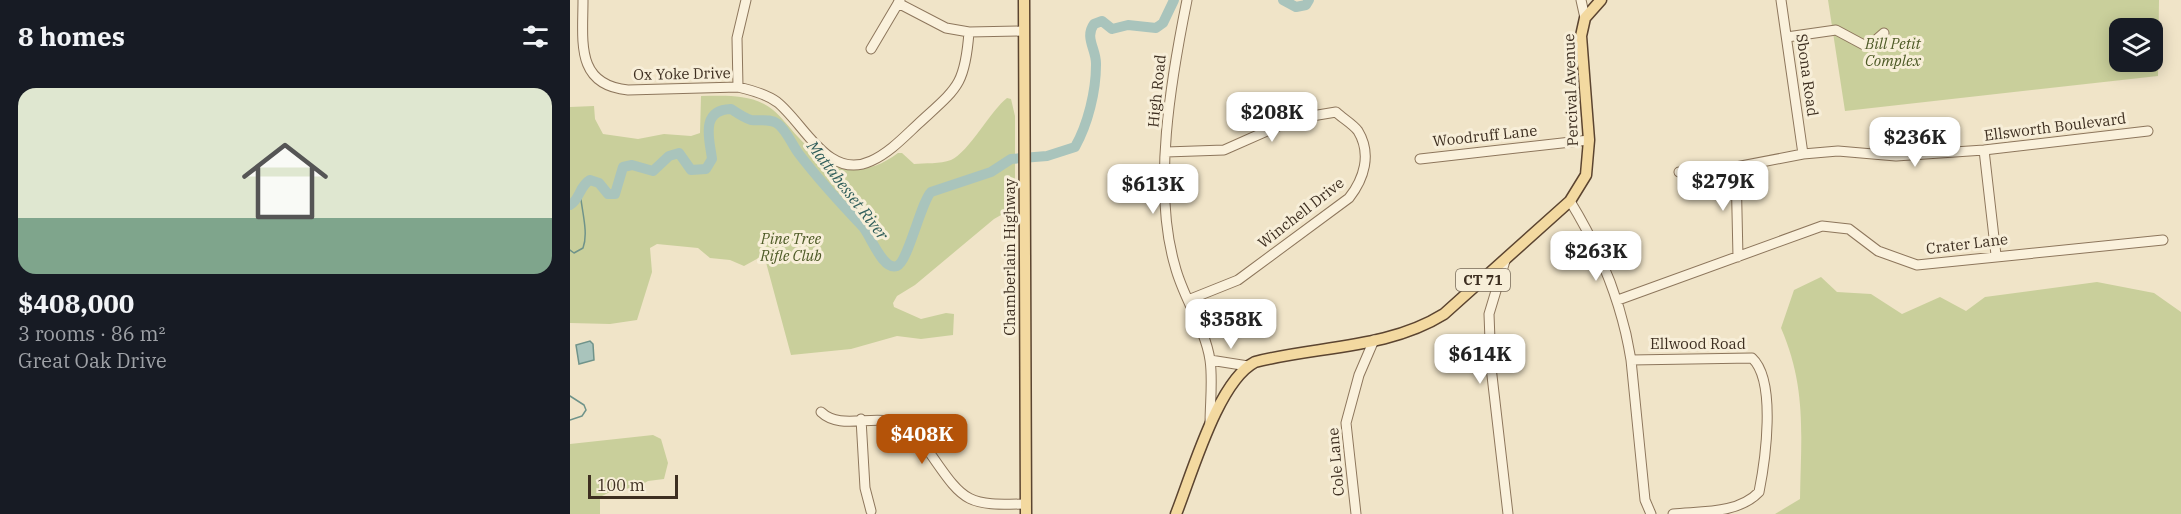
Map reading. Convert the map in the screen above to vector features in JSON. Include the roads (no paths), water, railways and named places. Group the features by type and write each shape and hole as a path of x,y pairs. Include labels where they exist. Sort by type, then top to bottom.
{"main road":[{"name":"Chamberlain Highway","path":"1024,0 1026,509"},
{"name":"Percival Avenue","path":"1248,366 1284,355 1374,340 1412,331 1429,323 1505,261 1570,201 1586,175 1589,140 1581,36 1585,18 1601,0"},
{"path":"1210,428 1231,382 1248,366"},
{"name":"High Road","path":"1176,514 1210,428"}],"street":[{"name":"Ox Yoke Drive","path":"583,0 585,61 591,74 600,82 612,88 628,90 738,87 753,91 776,102 828,156 842,162 869,162 897,143 958,84 964,74 969,32"},
{"path":"738,87 737,38 746,0"},
{"name":"High Road","path":"1187,0 1170,83 1166,152 1167,215 1173,256 1210,360 1210,428"},
{"path":"1581,0 1585,18"},
{"name":"Sbona Road","path":"1781,0 1803,154"},
{"path":"871,49 899,2 946,28 969,32 1024,31"},
{"path":"1787,37 1836,30 1864,45 1884,33"},
{"name":"Winchell Drive","path":"1166,152 1224,150 1294,119 1336,112 1357,130 1363,145 1365,166 1362,181 1349,198 1238,280 1188,300"},
{"name":"Ellsworth Boulevard","path":"1679,172 1736,167 1803,154 1838,151 1896,156 1984,150 2148,131"},
{"name":"Woodruff Lane","path":"1420,159 1589,140"},
{"path":"1984,150 1996,255"},
{"path":"1736,167 1738,257"},
{"name":"Ellwood Road","path":"1570,201 1606,270 1618,300 1631,360 1645,500 1651,514"},
{"name":"Crater Lane","path":"1618,300 1822,226 1849,229 1878,251 1917,265 1996,255 2163,240"},
{"path":"1505,261 1490,314 1491,367 1508,514"},
{"name":"Cole Lane","path":"1356,514 1346,423 1359,375 1374,340"},
{"name":"Ellwood Road","path":"1631,360 1752,358 1763,374 1767,430 1759,492 1746,504 1731,508 1673,514"},
{"path":"1210,360 1248,366"},
{"path":"821,412 837,421 882,418 909,429 924,443 958,492 971,501 1026,509"},
{"path":"861,419 865,488 871,511"}],"water":[{"path":"590,341 593,344 594,360 579,364 576,345"}],"waterway":[{"name":"Mattabesset River","path":"570,205 590,180 599,183 608,194 615,194 623,167 632,165 653,171 669,156 679,153 691,170 706,169 712,159 710,121 714,115 731,109 751,120 772,121 778,124 830,192 863,227 882,258 892,266 897,266 906,254 923,207 931,192 991,172 1011,159 1047,156 1075,147 1087,118 1095,86 1096,60 1090,34 1094,24 1102,21 1112,29 1128,25 1156,28 1163,23 1174,0"},
{"name":"Mattabesset River","path":"1283,0 1296,7 1306,5 1309,0"},
{"path":"570,250 574,253 583,248 585,242 580,190"},
{"path":"570,396 584,405 586,410 582,416 570,420"}],"park label":[{"name":"Bill Petit Complex","path":"1893,52"},
{"name":"Pine Tree Rifle Club","path":"791,248"}]}
